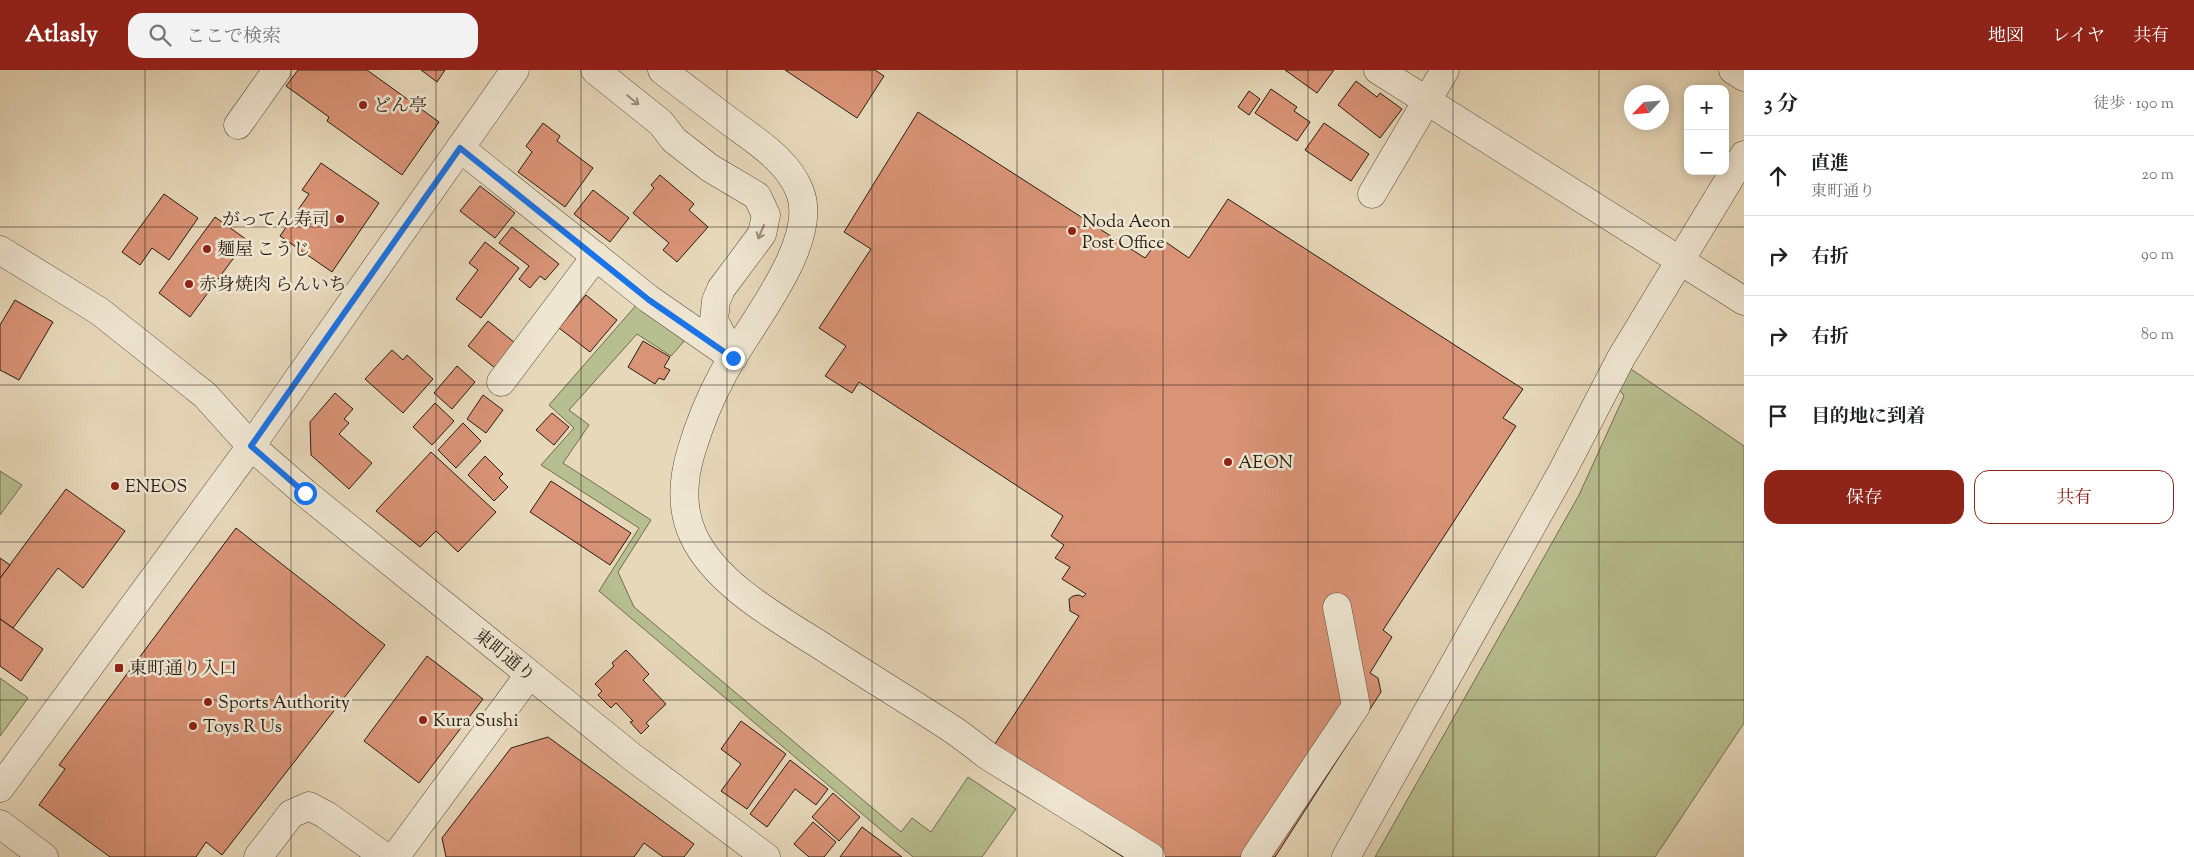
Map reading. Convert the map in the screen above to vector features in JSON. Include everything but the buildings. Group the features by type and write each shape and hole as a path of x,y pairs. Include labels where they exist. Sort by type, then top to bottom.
{"street":[{"path":"238,126 277,70"},
{"path":"0,788 251,446 516,70"},
{"path":"595,70 661,123 674,140 710,168 757,196 766,215 762,234 721,289 716,301 714,320 733,358"},
{"path":"662,70 772,154 790,175 801,193 803,213 802,232 785,272 723,373 698,430 688,461 684,486 685,508 692,534 705,555 726,580 781,621 953,730 987,755 1151,857"},
{"path":"1378,70 1744,301"},
{"path":"1372,194 1445,70"},
{"path":"1733,70 1744,77"},
{"path":"460,148 649,300 733,358"},
{"path":"1346,857 1563,470 1621,358 1744,156"},
{"name":"東町通り","path":"0,250 114,322 205,395 251,446 305,493 631,756 766,857"},
{"path":"501,382 596,256"},
{"path":"1255,857 1356,706 1338,607"},
{"path":"395,857 529,675"},
{"path":"258,857 291,814 309,806 326,814 385,857"},
{"path":"0,824 44,857"}],"green space":[{"path":"639,302 685,340 671,356 637,334 569,410 589,425 563,463 651,520 618,572 634,607 901,832 912,818 931,832 968,777 1016,809 982,857 913,857 599,591 639,528 541,465 574,428 549,405"},
{"path":"1625,365 1744,446 1744,723 1655,857 1375,857 1579,495 1624,396 1617,386"},
{"path":"0,471 22,485 0,515"},
{"path":"0,678 28,698 0,736"}],"place":[{"name":"どん亭","path":"363,105"},
{"name":"がってん寿司","path":"340,219"},
{"name":"Noda Aeon Post Office","path":"1072,231"},
{"name":"麺屋 こうじ","path":"207,249"},
{"name":"赤身焼肉 らんいち","path":"189,284"},
{"name":"AEON","path":"1228,462"},
{"name":"ENEOS","path":"115,486"},
{"name":"東町通り入口","path":"119,668"},
{"name":"Sports Authority","path":"208,702"},
{"name":"Kura Sushi","path":"423,720"},
{"name":"Toys R Us","path":"193,726"}],"route":[{"path":"305,493 251,446 460,148 649,300 733,358"}]}
